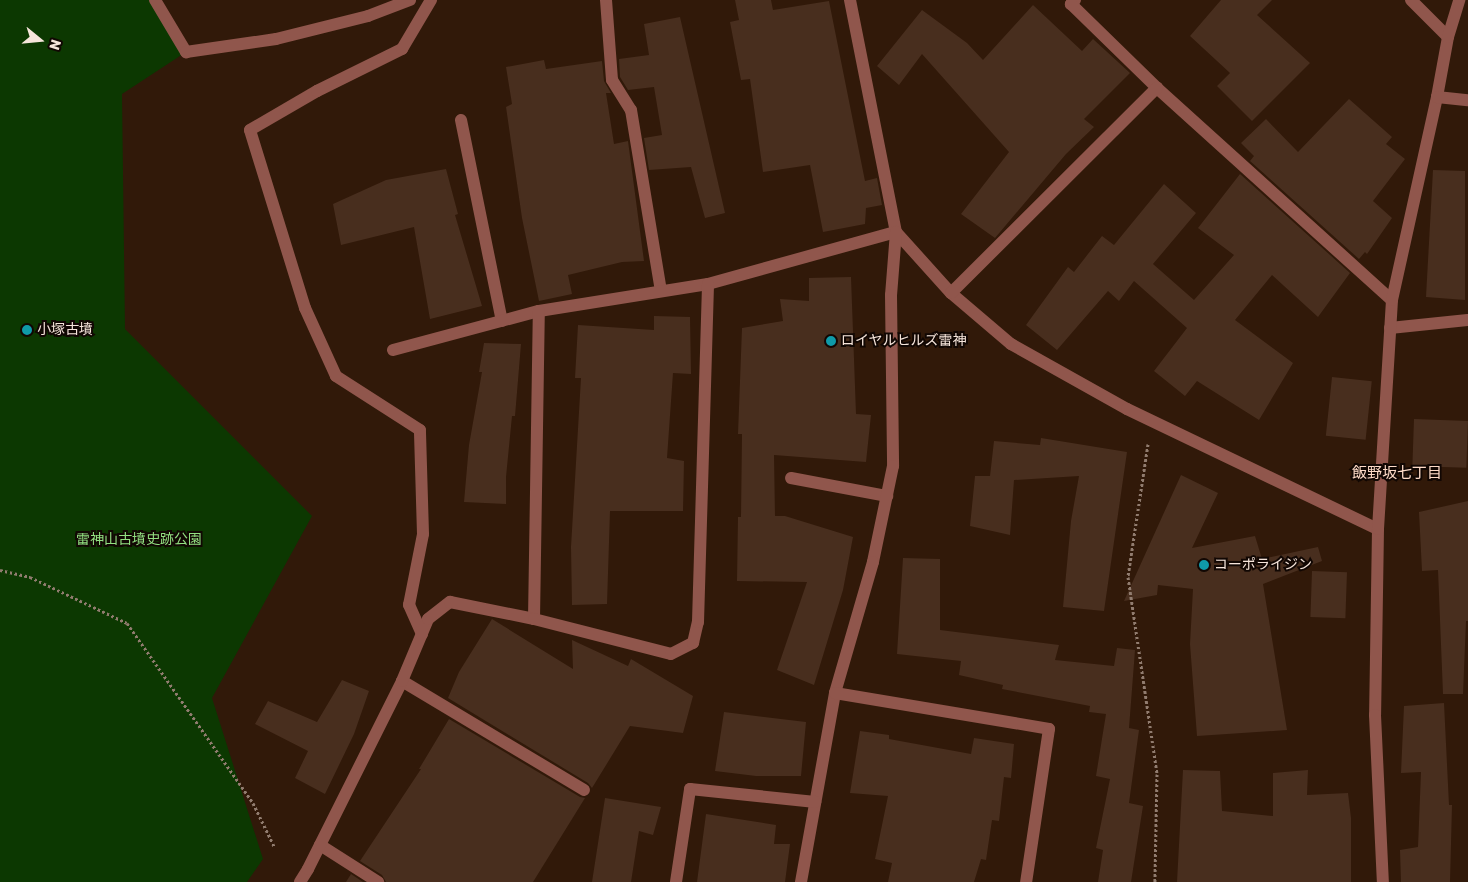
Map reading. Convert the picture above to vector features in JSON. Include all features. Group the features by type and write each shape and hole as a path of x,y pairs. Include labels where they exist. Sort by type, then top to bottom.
{"street":[{"path":"155,0 186,52 276,39 368,16 410,0"},
{"path":"422,634 409,605 423,534 420,430 336,376 305,308 250,130 317,91 402,49 431,0"},
{"path":"606,0 612,80 631,110 661,292"},
{"path":"801,882 835,692 874,562 893,466 891,295 896,232 850,0"},
{"path":"1075,0 1071,4 1157,88 1392,300"},
{"path":"1410,0 1448,37"},
{"path":"1452,0 1453,15"},
{"path":"1383,882 1375,715 1378,528 1392,300 1437,96 1448,37 1459,0"},
{"path":"951,294 1157,88"},
{"path":"1437,96 1468,100"},
{"path":"461,120 502,321"},
{"path":"393,350 539,311 708,284 896,232"},
{"path":"896,232 951,294 1011,344 1151,420 1378,528"},
{"path":"300,882 402,682 428,619 450,602 534,620 671,654 693,643 698,622 708,284"},
{"path":"534,620 539,311"},
{"path":"1390,328 1468,320"},
{"path":"791,478 887,496"},
{"path":"402,682 584,790"},
{"path":"835,692 1049,729 1026,882"},
{"path":"676,882 690,789 815,802"},
{"path":"320,845 378,882"}],"path":[{"path":"1151,420 1128,577 1157,774 1155,882"},
{"path":"0,570 30,577 127,623 253,803 274,846"}],"green space":[{"name":"雷神山古墳史跡公園","path":"0,0 156,0 186,52 122,94 125,329 312,516 212,698 263,859 247,882 0,882"}],"building":[{"path":"735,0 771,0 773,10 829,1 865,181 877,178 882,205 866,208 865,224 823,232 810,165 763,172 750,79 741,80 730,22 739,20"},
{"path":"1221,0 1272,0 1257,15 1310,63 1252,121 1217,86 1230,73 1190,36"},
{"path":"1033,5 1082,51 1093,39 1130,73 1084,119 1094,127 1066,154 995,238 961,214 1009,152 922,54 899,85 877,66 922,10 967,43 983,60"},
{"path":"680,17 725,213 705,218 691,167 649,170 644,138 662,135 654,87 628,90 620,77 619,59 649,55 644,24"},
{"path":"544,60 546,69 602,61 604,81 611,93 606,93 614,144 628,141 644,261 622,262 568,275 572,294 539,301 522,218 506,107 512,104 506,67"},
{"path":"1349,99 1392,137 1386,144 1405,159 1373,201 1392,218 1367,254 1365,252 1359,259 1250,161 1254,156 1241,143 1266,119 1298,152"},
{"path":"446,169 458,214 455,215 482,306 430,319 414,227 341,245 333,204 386,180"},
{"path":"1433,170 1465,171 1465,300 1426,297"},
{"path":"1240,174 1350,273 1318,317 1272,275 1235,320 1293,363 1259,420 1197,381 1185,396 1154,371 1187,328 1134,281 1119,301 1108,291 1057,350 1026,325 1068,267 1074,272 1102,236 1114,245 1164,184 1196,213 1153,264 1194,300 1234,255 1198,228"},
{"path":"851,277 856,414 871,415 866,462 774,455 775,516 785,516 853,537 843,590 814,685 777,670 807,582 737,581 738,517 741,517 742,434 738,434 742,328 783,321 780,299 809,301 809,278"},
{"path":"654,316 690,317 691,374 673,373 667,458 684,461 683,511 610,511 607,604 572,605 571,547 581,378 575,378 578,325 654,330"},
{"path":"484,343 521,344 515,416 512,416 506,477 506,504 464,502 469,445 482,372 479,372"},
{"path":"1332,377 1372,381 1366,440 1326,436"},
{"path":"1414,419 1468,421 1466,468 1412,466"},
{"path":"1041,438 1127,452 1104,611 1063,607 1071,521 1079,476 1014,480 1010,535 970,526 975,476 990,476 994,441 1040,445"},
{"path":"1181,475 1218,493 1192,548 1255,536 1262,559 1318,547 1322,561 1263,584 1287,730 1197,736 1190,644 1193,589 1158,585 1157,595 1124,601"},
{"path":"1468,501 1468,621 1466,621 1463,694 1443,694 1438,570 1422,571 1419,512"},
{"path":"903,558 940,559 940,630 1059,645 1055,660 1114,666 1117,648 1135,650 1129,728 1139,730 1129,803 1143,806 1131,882 1098,882 1103,850 1096,848 1110,779 1096,776 1106,714 1089,712 1090,706 1002,689 1003,685 959,675 961,661 897,654"},
{"path":"1312,571 1347,572 1345,618 1310,617"},
{"path":"492,619 573,669 572,640 628,666 631,659 693,696 683,733 630,726 592,788 588,783 448,698 459,672"},
{"path":"342,680 369,691 354,734 325,794 295,778 308,751 255,724 268,701 317,722"},
{"path":"1444,703 1449,805 1452,805 1450,882 1401,882 1400,850 1418,847 1421,772 1401,773 1404,706"},
{"path":"724,712 806,722 801,776 756,776 715,771"},
{"path":"449,719 580,797 585,798 533,882 386,882 382,875 360,861 421,769 419,769"},
{"path":"860,731 889,735 889,739 971,754 974,738 1014,744 1011,778 1004,777 999,821 992,820 986,860 981,859 974,882 888,882 892,863 875,859 888,796 850,793"},
{"path":"1183,770 1220,771 1222,811 1273,816 1273,773 1308,770 1307,795 1348,793 1351,818 1351,882 1177,882"},
{"path":"605,798 661,807 653,835 639,831 631,882 592,882"},
{"path":"706,814 776,825 774,844 790,844 785,882 697,882"},
{"path":"351,874 363,882 346,882"}],"place":[{"name":"小塚古墳","path":"27,330"},
{"name":"ロイヤルヒルズ雷神","path":"831,341"},
{"name":"コーポライジン","path":"1204,565"}],"district":[{"name":"飯野坂七丁目","path":"1397,474"}]}
